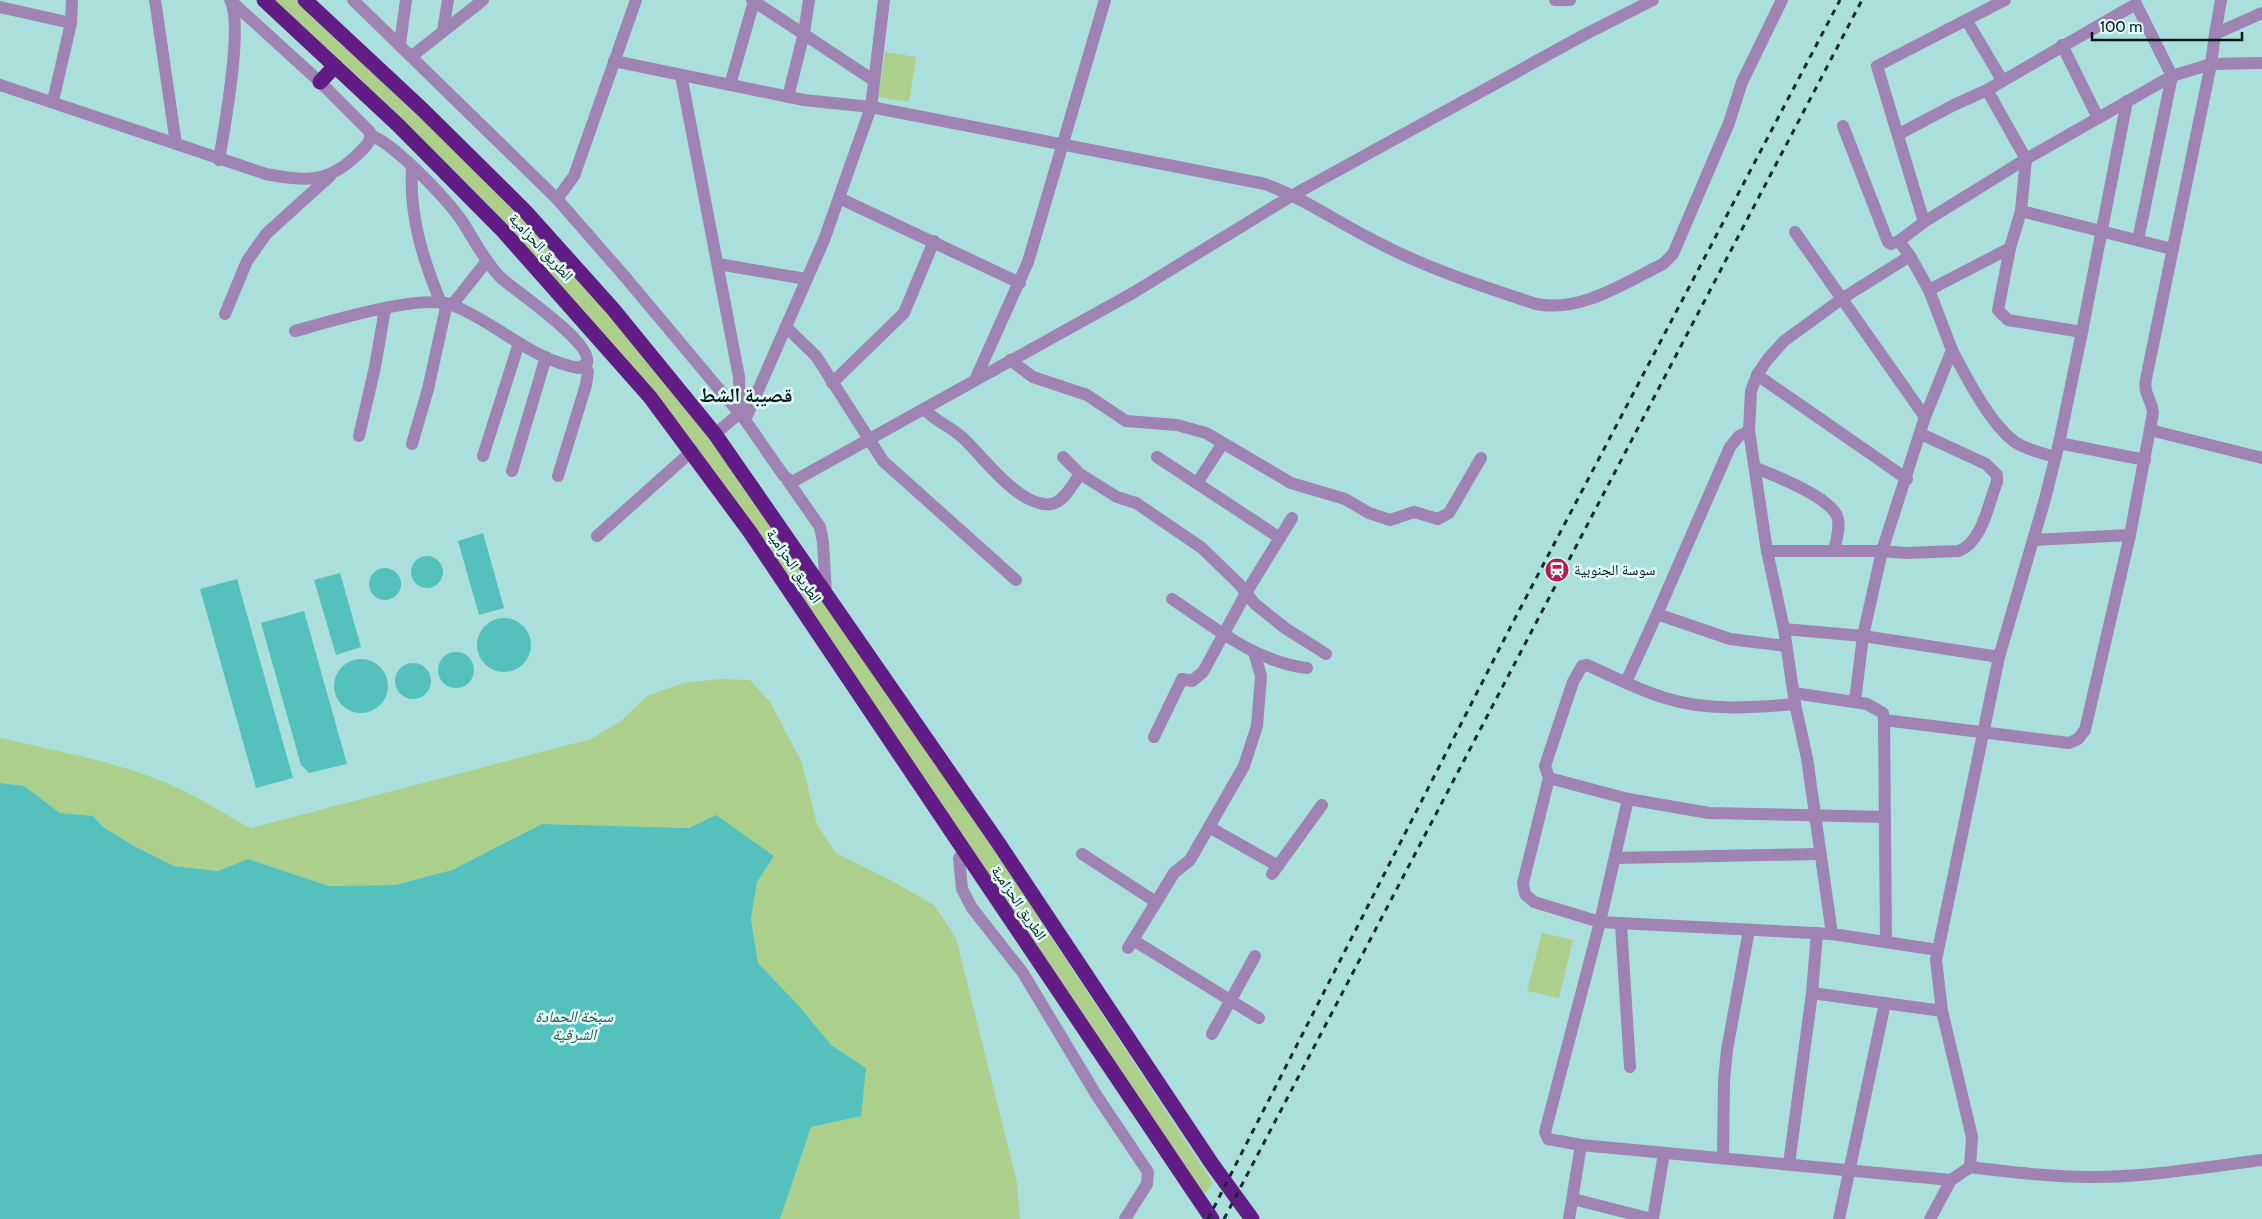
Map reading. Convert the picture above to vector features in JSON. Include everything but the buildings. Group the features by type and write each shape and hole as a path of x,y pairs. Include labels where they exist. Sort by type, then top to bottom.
{"highway":[{"name":"الطريق الحزامية","path":"264,0 432,159 535,265 650,397 750,532 964,853 1212,1219"},
{"name":"الطريق الحزامية","path":"305,0 423,110 526,212 613,309 715,434 997,841 1212,1164 1252,1219"},
{"path":"320,82 335,66"}],"street":[{"path":"53,101 70,23 72,0"},
{"path":"155,0 176,144"},
{"path":"219,160 231,76 234,24 230,0"},
{"path":"230,0 320,82 360,121 370,135 388,146 412,168 457,214 487,261 508,284 547,313 564,329 587,356 584,366"},
{"path":"353,0 557,199 743,417 820,527 823,542 826,594"},
{"path":"400,44 406,0"},
{"path":"443,31 448,0"},
{"path":"412,56 483,0"},
{"path":"557,199 574,176 636,0"},
{"path":"788,97 804,33 809,0"},
{"path":"715,434 743,417 787,328 839,198 870,107 884,0"},
{"path":"975,380 1020,283 1049,194 1105,0"},
{"path":"1555,0 1570,0"},
{"path":"788,481 796,482 1010,360 1131,294 1293,195 1582,36 1653,0"},
{"path":"1924,222 1899,134 1877,72 1877,66 2005,0"},
{"path":"1884,720 2069,743 2082,735 2085,730 2130,535 2145,460 2152,407 2144,386 2211,64 2221,0"},
{"path":"730,85 753,1 873,80"},
{"path":"614,61 788,97 870,107 1062,146 1202,170 1265,184 1293,195 1377,242 1458,278 1536,304 1554,308 1577,305 1663,264 1672,254 1729,123 1742,82 1779,2"},
{"path":"1899,134 1987,90 2137,2 2172,76 2138,240"},
{"path":"0,7 70,23"},
{"path":"2215,34 2262,13"},
{"path":"1967,21 2002,80"},
{"path":"2062,45 2098,118"},
{"path":"1843,126 1888,242 1892,244 2026,159 2172,76 2211,64 2262,63"},
{"path":"681,75 739,377 743,417"},
{"path":"0,85 53,101 219,160 266,174 290,178 317,178 330,175 344,168 365,147 370,135"},
{"path":"1987,90 2026,159 2021,212 2010,248 1998,310 2004,317 2025,324 2082,332"},
{"path":"1970,1167 1972,1137 1942,1010 1936,969 1938,950 1999,657 2059,443 2128,101"},
{"path":"412,168 416,231 424,260 447,304"},
{"path":"225,314 247,261 266,234 330,175"},
{"path":"839,198 1020,283"},
{"path":"2021,212 2103,230 2172,248"},
{"path":"1795,232 1925,417"},
{"path":"832,383 904,313 934,241"},
{"path":"1899,241 1930,290 1952,350 1968,381 2008,436 2022,446 2055,457"},
{"path":"1930,290 2010,248"},
{"path":"1832,934 1807,758 1794,699 1784,629 1768,551 1749,431 1751,391 1757,375 1784,341 1843,298 1910,256"},
{"path":"412,444 428,389 447,304 487,261"},
{"path":"718,264 806,279"},
{"path":"295,331 409,304 447,304 546,357 573,366 584,366"},
{"path":"359,436 375,367 385,309"},
{"path":"787,328 816,356 883,461 1016,580"},
{"path":"483,456 519,343"},
{"path":"1855,701 1864,636 1882,551 1907,479 1925,417 1952,350"},
{"path":"512,471 546,357"},
{"path":"1010,360 1033,377 1087,395 1126,422 1177,425 1206,433 1291,483 1345,499 1369,513 1390,520 1414,512 1438,519 1444,518 1450,513 1481,458"},
{"path":"558,476 586,385 588,371 584,366"},
{"path":"1757,375 1907,479"},
{"path":"924,409 934,419 962,437 1014,490 1042,504 1053,504 1066,494 1080,474"},
{"path":"2150,430 2262,458"},
{"path":"1626,682 1730,447 1739,436 1749,431"},
{"path":"1768,551 1882,551 1914,553 1959,551 1966,548 1976,537 1997,482 1997,474 1986,464 1921,434"},
{"path":"1197,483 1223,443"},
{"path":"2059,443 2145,460"},
{"path":"597,536 692,452"},
{"path":"1063,457 1080,474 1117,496 1136,504 1202,548 1255,604 1285,628 1326,654"},
{"path":"1157,457 1280,538"},
{"path":"1756,468 1786,480 1833,511 1837,517 1838,525 1834,551"},
{"path":"1154,737 1182,679 1192,681 1197,678 1292,518"},
{"path":"2033,540 2130,535"},
{"path":"1172,599 1254,652 1287,665 1307,668"},
{"path":"1657,614 1730,639 1786,646"},
{"path":"1784,629 1864,636 1999,657"},
{"path":"1254,652 1261,676 1257,726 1244,766 1190,860 1174,873 1131,944 1259,1018"},
{"path":"1886,941 1886,816 1883,713 1877,708 1855,701 1794,699 1748,708 1691,703 1665,698 1587,665 1580,668 1545,766 1549,778 1523,883 1523,890 1527,898 1534,902 1600,922 1832,934 1938,950"},
{"path":"1549,778 1628,799 1709,813 1886,816"},
{"path":"1628,799 1600,922 1545,1132 1550,1140 1582,1145 1950,1180"},
{"path":"1210,826 1275,870 1322,805"},
{"path":"964,853 959,858 960,880 962,889 972,908 1023,973 1098,1096 1148,1172 1146,1184 1125,1219"},
{"path":"1082,854 1156,902"},
{"path":"1615,858 1820,854"},
{"path":"1621,924 1630,1067"},
{"path":"1723,1158 1724,1080 1727,1050 1749,930"},
{"path":"1789,1164 1812,993 1816,933"},
{"path":"1212,1034 1255,956"},
{"path":"1812,993 1942,1010"},
{"path":"1839,1219 1884,1003"},
{"path":"1569,1219 1582,1145"},
{"path":"1573,1199 1646,1218 1664,1152"},
{"path":"1930,1219 1950,1180 1970,1167 2093,1177 2190,1169 2262,1160"}],"green space":[{"path":"274,0 300,0 528,223 616,320 726,458 996,853 1213,1183 1203,1195 660,402"},
{"path":"885,52 916,57 909,102 878,97"},
{"path":"721,679 750,680 770,702 802,763 817,825 836,853 934,905 956,938 1017,1183 1020,1219 780,1219 811,1127 866,1068 831,1045 799,1006 758,963 751,919 757,882 774,856 689,828 542,824 452,870 395,885 329,886 248,859 218,871 174,866 134,846 103,827 93,816 60,813 24,786 0,783 0,738 93,759 140,773 184,791 251,828 591,739 621,721 647,696 683,683"},
{"path":"1542,933 1573,940 1559,998 1527,991"}],"water":[{"path":"483,533 504,608 479,615 458,541"},
{"path":"427,556 433,557 438,561 442,566 442,578 438,583 433,587 427,588 421,587 416,583 412,578 411,572 412,566 416,561 421,557"},
{"path":"385,568 391,569 396,573 400,578 400,590 396,595 391,599 385,600 379,599 374,595 370,590 369,584 370,578 374,573 379,569"},
{"path":"340,573 361,647 336,655 314,580"},
{"path":"237,579 293,778 256,788 200,589"},
{"path":"304,611 347,764 309,773 301,765 261,623"},
{"path":"504,618 514,620 523,626 529,635 531,645 529,655 523,664 514,670 504,672 494,670 485,664 479,655 477,645 479,635 485,626 494,620"},
{"path":"456,652 468,658 474,670 468,682 456,688 444,682 438,670 444,658"},
{"path":"361,659 371,661 380,667 386,676 388,686 386,696 380,705 371,711 361,713 351,711 342,705 336,696 334,686 336,676 342,667 351,661"},
{"path":"413,663 425,669 431,681 425,693 413,699 401,693 395,681 401,669"},
{"name":"سبخة الحمادة الشرقية","path":"0,783 24,786 60,813 93,816 103,827 134,846 174,866 218,871 248,859 329,886 395,885 452,870 542,824 689,828 716,815 774,856 757,882 751,919 758,963 799,1006 831,1045 866,1068 861,1116 811,1127 780,1219 0,1219"}],"railway":[{"path":"1208,1219 1511,626 1840,0"},
{"path":"1224,1219 1862,0"}],"place":[{"name":"سوسة الجنوبية","path":"1557,570"}],"district":[{"name":"قصيبة الشط","path":"746,395"}]}
